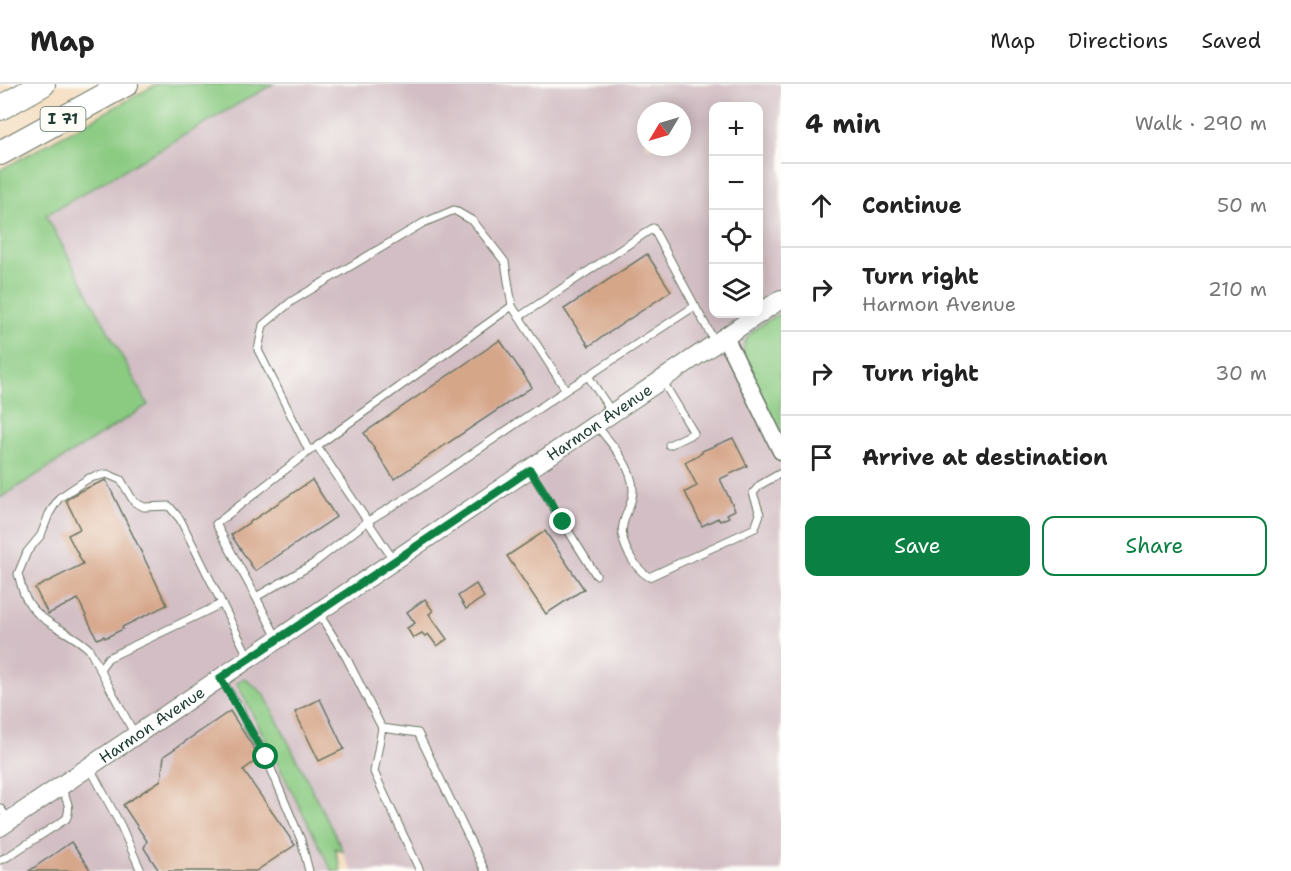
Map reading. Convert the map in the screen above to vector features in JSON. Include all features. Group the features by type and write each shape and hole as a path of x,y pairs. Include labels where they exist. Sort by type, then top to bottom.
{"highway":[{"name":"I 71","path":"0,108 43,84"},
{"name":"I 71","path":"0,153 126,84"}],"main road":[{"name":"Harmon Avenue","path":"3,818 60,786 781,299"}],"street":[{"path":"720,340 781,451"}],"lane":[{"path":"309,452 258,350 263,325 292,301 423,223 454,210 473,221 505,262 512,306 566,390"},
{"path":"519,317 653,228 695,306 720,340"},
{"path":"278,639 216,524 317,446 512,306"},
{"path":"256,597 314,564 368,521 414,493 695,306"},
{"path":"588,376 612,414"},
{"path":"662,380 694,433 669,445"},
{"path":"596,425 630,473 634,490 622,526 623,541 640,572 649,577 755,528 760,514 753,493 760,485 781,473"},
{"path":"317,446 394,561"},
{"path":"530,470 596,575"},
{"path":"135,735 89,649 79,639 39,615 27,600 18,574 27,552 41,535 49,514 59,498 82,482 107,474 121,480 134,502 144,507 169,506 180,519 249,658"},
{"path":"100,669 108,658 221,604"},
{"path":"318,612 346,657 382,728 374,772 420,871"},
{"path":"220,678 239,706 248,727 266,757 301,840 309,871"},
{"path":"382,728 418,733 485,871"},
{"path":"89,766 121,826 141,871"},
{"path":"0,860 66,819 69,805 60,786"}],"shaded area":[{"path":"273,84 781,84 781,312 747,336 781,436 781,871 352,871 264,694 244,678 238,683 332,871 0,871 0,498 148,405 46,215"}],"green space":[{"path":"157,84 273,84 46,215 148,405 0,498 0,170"},
{"path":"781,312 781,436 744,359 743,350 748,336"},
{"path":"244,678 264,694 343,851 335,848 341,871 332,871 237,683"}],"building":[{"path":"647,254 671,291 589,346 564,309"},
{"path":"500,340 532,387 394,479 364,433"},
{"path":"733,438 747,466 720,479 735,510 727,514 729,517 720,521 718,518 702,526 685,492 697,486 685,462 702,451"},
{"path":"106,480 167,605 105,638 104,636 97,639 78,599 48,614 35,588 83,564 68,535 80,529 66,500"},
{"path":"312,480 336,517 255,571 231,535"},
{"path":"545,531 584,589 546,614 507,556"},
{"path":"476,584 484,597 466,609 458,596"},
{"path":"425,599 433,611 429,614 447,639 437,646 428,634 425,636 422,633 413,638 407,628 415,623 407,612"},
{"path":"320,699 344,749 319,761 295,712"},
{"path":"230,711 260,758 243,770 295,845 256,871 159,871 144,848 147,841 123,805 161,780 164,756"},
{"path":"71,842 91,871 29,871 51,856"}],"route":[{"path":"266,757 248,727 239,706 220,678 530,470 563,522"}]}
